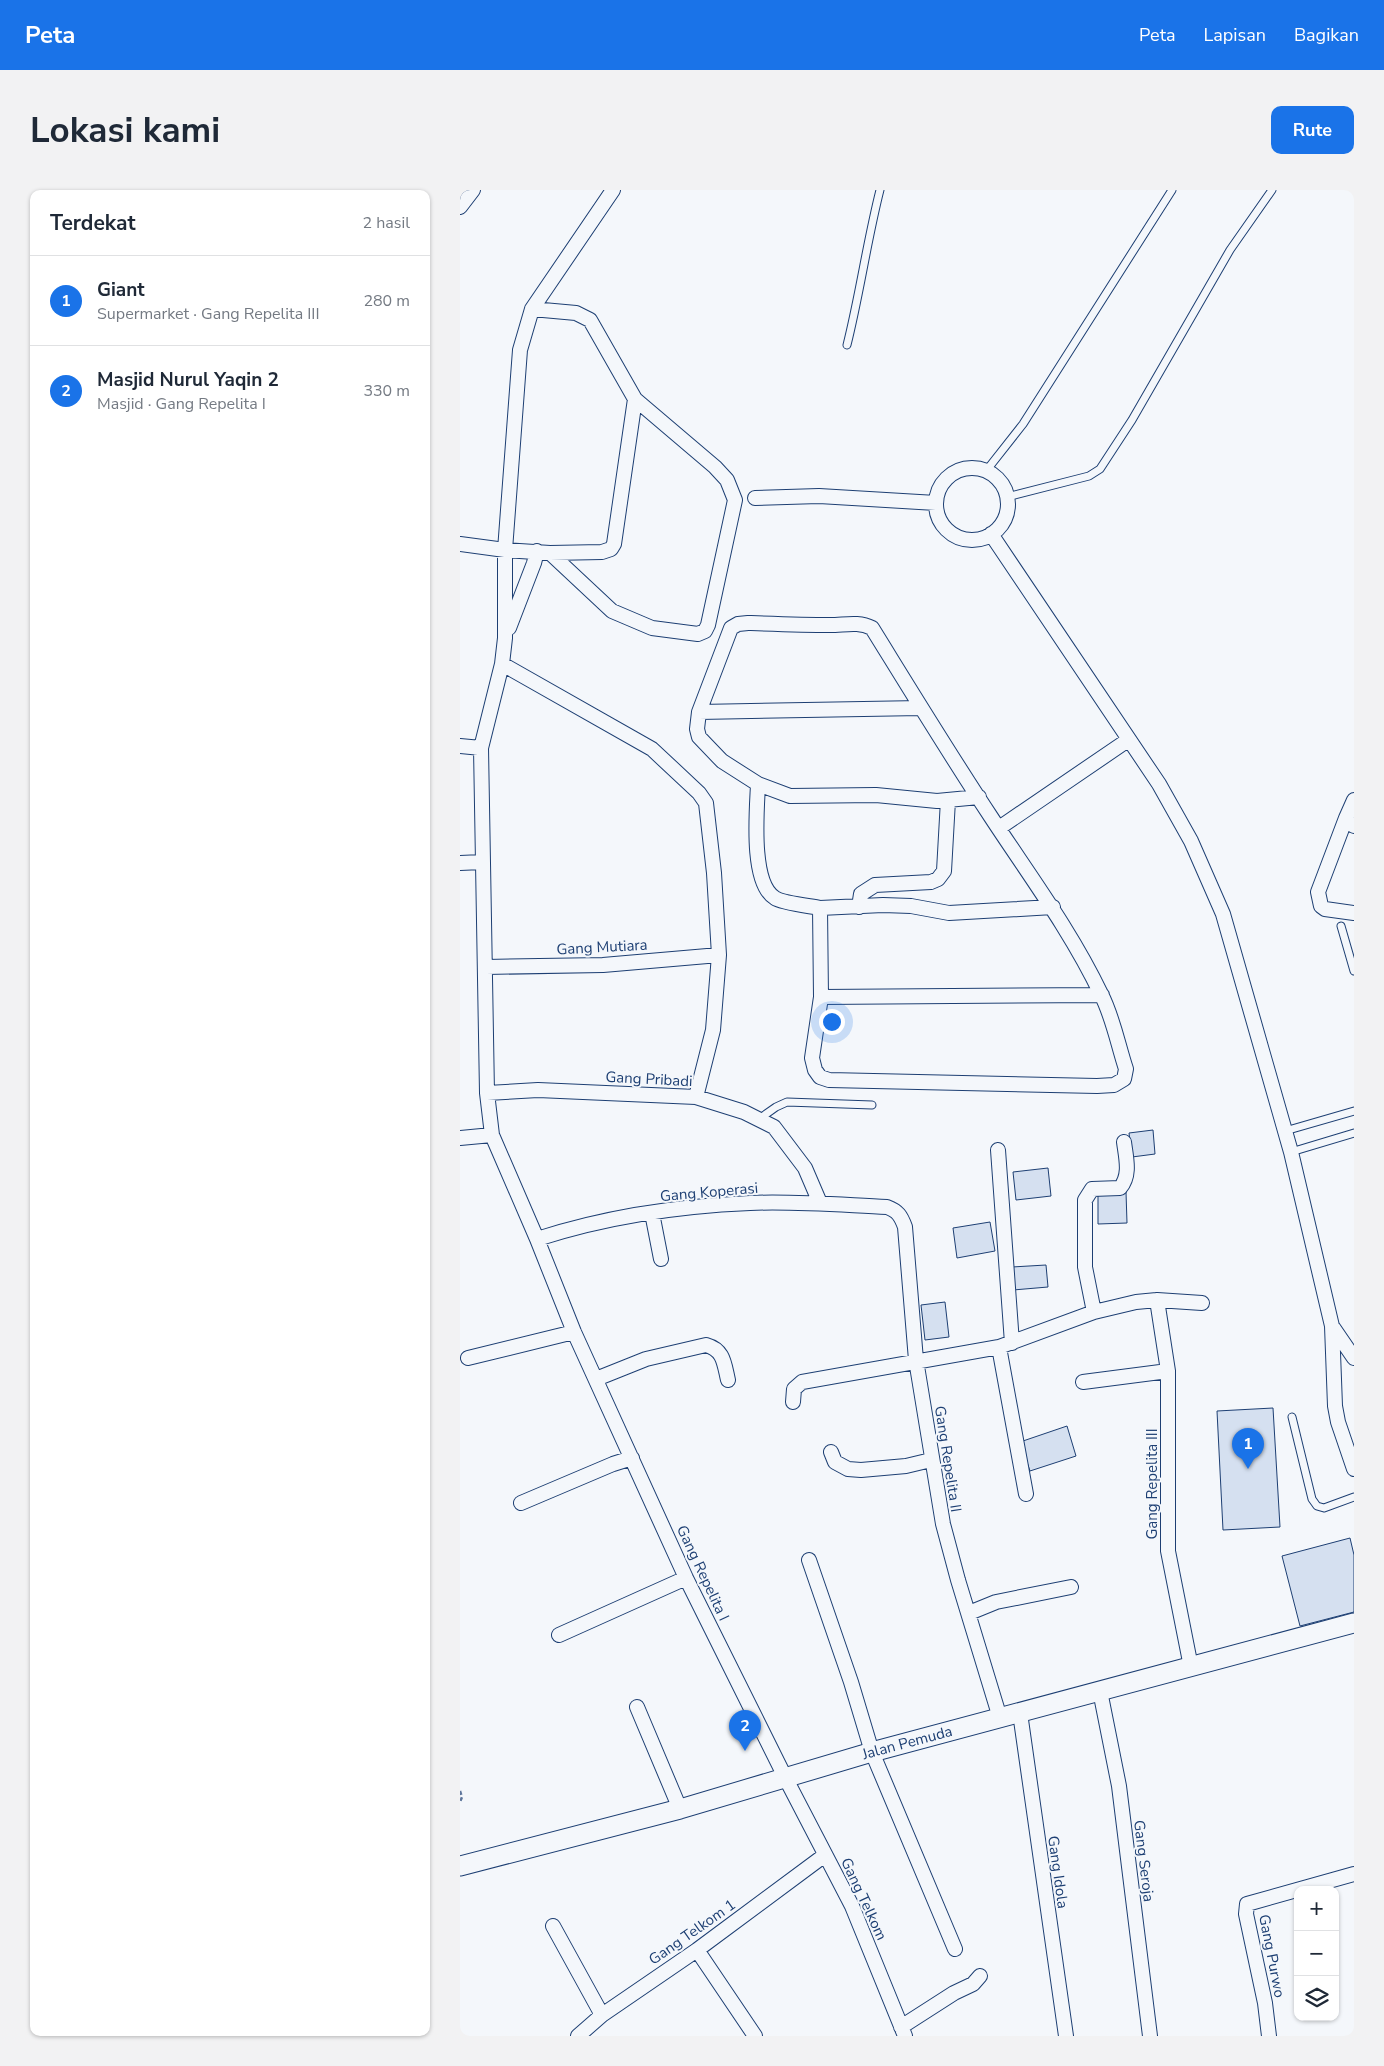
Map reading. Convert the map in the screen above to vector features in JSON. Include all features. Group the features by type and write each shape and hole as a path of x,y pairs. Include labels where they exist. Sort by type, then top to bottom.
{"main road":[{"name":"Jalan Pemuda","path":"460,1866 680,1810 872,1752 1354,1623"}],"street":[{"path":"460,207 473,190"},
{"path":"505,638 505,550 520,350 532,309 613,190"},
{"path":"532,309 576,313 590,320 635,399 715,467 727,480 734,500 706,631 698,634 652,628 612,611 543,552"},
{"path":"460,544 505,550 543,552 602,552 611,548 614,544 635,399"},
{"path":"969,468 986,471 1000,481 1007,497 1008,505 1003,522 991,534 975,540 950,533 939,519 936,503 940,487 953,474 969,468"},
{"path":"755,498 819,496 936,503"},
{"path":"991,534 1081,665 1128,740 1159,784 1191,841 1223,914 1291,1152 1332,1326 1335,1406 1338,1422 1354,1469"},
{"path":"505,638 534,564 543,552"},
{"path":"820,908 821,997 812,1058 815,1070 820,1077 829,1080 1097,1086 1114,1085 1124,1079 1126,1069 1102,995 1053,907 921,708 872,628 855,623 833,625 748,623 738,624 731,628 699,712 697,728 699,737 722,761 758,784 790,796 876,795 937,801 979,797"},
{"name":"Gang Repelita I","path":"505,638 502,664 481,748 487,1094 492,1135 537,1239 574,1332 686,1578 786,1779"},
{"path":"502,664 652,748 706,802 714,873 719,955 712,1030 696,1097"},
{"path":"699,712 921,708"},
{"path":"999,828 1128,740"},
{"path":"460,746 481,748"},
{"path":"758,784 756,836 761,875 765,887 775,898 820,908 883,905 910,906 949,913 1053,907"},
{"path":"859,907 861,894 875,885 931,882 938,879 944,871 948,800"},
{"path":"1354,800 1350,822 1318,892 1321,906 1325,909 1354,913"},
{"path":"460,863 482,862"},
{"name":"Gang Mutiara","path":"486,967 604,965 719,955"},
{"path":"821,997 1102,995"},
{"name":"Gang Pribadi","path":"487,1094 538,1090 696,1097 744,1112 774,1127 805,1168 820,1204"},
{"path":"460,1138 492,1135"},
{"path":"1094,1312 1085,1267 1085,1200 1092,1189 1120,1188 1125,1181 1127,1170 1124,1142"},
{"path":"998,1150 1005,1345 1026,1494"},
{"name":"Gang Koperasi","path":"537,1239 605,1221 652,1213 751,1203 887,1207"},
{"name":"Gang Repelita II","path":"887,1207 896,1210 902,1217 905,1227 916,1360 943,1524 1000,1718"},
{"path":"652,1213 661,1259"},
{"path":"793,1402 794,1389 802,1382 1005,1345 1094,1312 1136,1302 1157,1300 1202,1303"},
{"name":"Gang Repelita III","path":"1157,1300 1168,1371 1168,1551 1191,1667"},
{"path":"1332,1326 1354,1358"},
{"path":"468,1358 574,1332"},
{"path":"596,1379 646,1359 706,1345 713,1348 723,1357 728,1380"},
{"path":"1083,1382 1168,1371"},
{"path":"830,1452 835,1462 848,1469 906,1466 931,1460"},
{"path":"521,1503 613,1464 632,1458"},
{"path":"809,1560 852,1682 872,1752 955,1949"},
{"path":"559,1635 686,1578"},
{"path":"969,1613 996,1602 1071,1587"},
{"name":"Gang Seroja","path":"1100,1691 1119,1786 1150,2036"},
{"path":"636,1707 680,1810"},
{"name":"Gang Idola","path":"1020,1713 1066,2036"},
{"name":"Gang Telkom","path":"786,1779 852,1906 903,2031"},
{"name":"Gang Telkom 1","path":"578,2036 602,2015 697,1950 825,1856"},
{"name":"Gang Purwo","path":"1269,2036 1265,2003 1246,1914 1247,1904 1354,1874"},
{"path":"553,1926 602,2015"},
{"path":"697,1950 755,2036"},
{"path":"903,2031 954,1993 973,1984 980,1976"}],"lane":[{"path":"847,344 860,290 872,220 880,190"},
{"path":"986,471 1023,424 1172,190"},
{"path":"1007,497 1090,476 1100,469 1132,420 1230,250 1272,190"},
{"path":"1341,926 1354,971"},
{"path":"758,1119 787,1102 872,1105"},
{"path":"1285,1131 1354,1111"},
{"path":"1291,1152 1354,1133"},
{"path":"1292,1417 1312,1499 1317,1506 1324,1508 1354,1497"}],"path":[{"path":"460,1791 462,1797 460,1802"}],"building":[{"path":"1153,1130 1155,1154 1132,1157 1129,1133"},
{"path":"1048,1168 1051,1196 1016,1200 1013,1172"},
{"path":"1126,1192 1127,1223 1098,1224 1098,1193"},
{"path":"990,1222 995,1251 957,1258 953,1228"},
{"path":"1046,1265 1048,1287 1013,1290 1012,1267"},
{"path":"945,1302 949,1337 925,1340 921,1305"},
{"path":"1273,1408 1280,1527 1223,1530 1217,1411"},
{"path":"1067,1426 1076,1456 1030,1471 1020,1442"},
{"path":"1350,1538 1354,1555 1354,1612 1300,1626 1282,1556"}],"place":[{"name":"Giant","path":"1248,1469"},
{"name":"Masjid Nurul Yaqin 2","path":"745,1751"}]}
